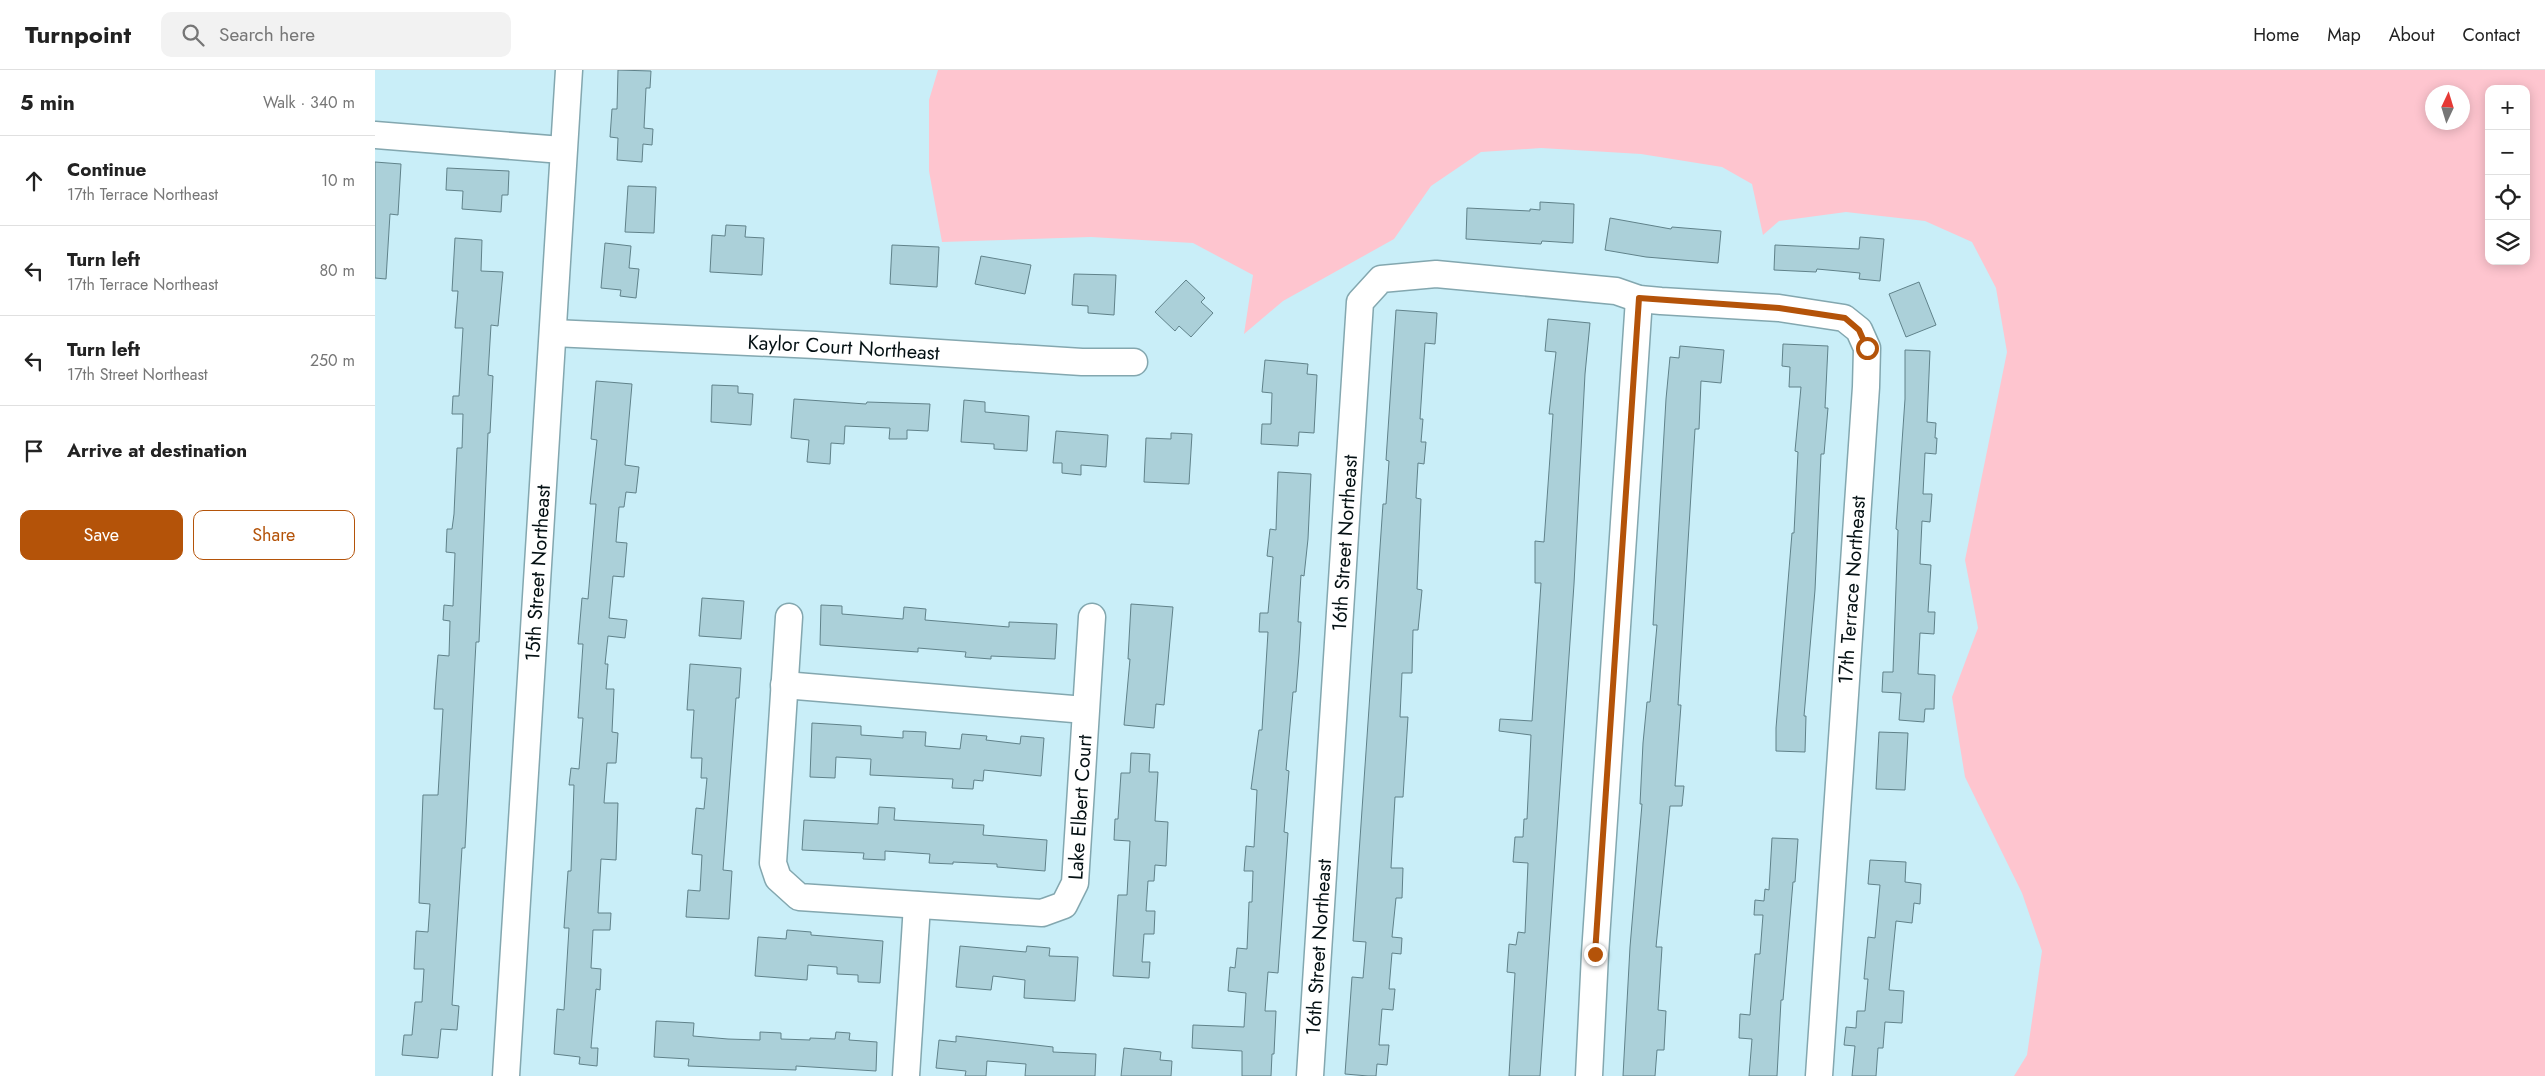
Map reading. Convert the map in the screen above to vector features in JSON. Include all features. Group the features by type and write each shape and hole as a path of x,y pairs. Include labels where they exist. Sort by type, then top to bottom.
{"street":[{"name":"15th Street Northeast","path":"506,1076 553,333 562,150 569,70"},
{"path":"375,135 562,150"},
{"name":"16th Street Northeast","path":"1310,1076 1360,302 1381,279 1436,274 1616,291 1639,298"},
{"path":"1589,1076 1595,944 1639,298"},
{"name":"17th Terrace Northeast","path":"1639,298 1779,308 1845,318 1859,330 1867,348 1819,1076"},
{"name":"Kaylor Court Northeast","path":"553,333 816,345 1082,362 1134,362"},
{"name":"Lake Elbert Court","path":"789,617 773,863 778,878 799,897 1042,913 1064,905 1075,883 1092,617"},
{"name":"Lake Elbert Court","path":"784,685 1085,710"},
{"path":"906,1076 917,905"}],"shaded area":[{"path":"938,70 2545,70 2545,1076 2014,1076 2027,1055 2042,951 2022,893 1965,777 1952,697 1978,628 1965,560 2007,352 1996,288 1972,242 1925,221 1846,212 1779,221 1763,235 1752,184 1722,167 1641,154 1541,148 1481,152 1431,186 1394,239 1283,301 1244,334 1253,275 1193,243 1091,237 942,242 929,171 929,100"}],"building":[{"path":"618,70 651,71 650,88 646,88 644,128 653,129 652,145 643,144 642,162 617,160 618,138 610,137 612,109 617,109"},
{"path":"375,162 401,164 398,215 390,214 386,279 375,278"},
{"path":"447,168 509,171 508,195 502,195 501,212 462,209 463,191 446,190"},
{"path":"628,186 656,187 654,233 625,232"},
{"path":"1540,202 1574,204 1573,243 1542,241 1541,244 1466,239 1467,208 1530,211 1530,209 1540,210"},
{"path":"1610,218 1671,229 1672,227 1721,231 1718,263 1646,257 1605,250"},
{"path":"726,225 746,226 745,237 764,238 762,275 710,272 712,235 725,236"},
{"path":"1860,237 1884,239 1880,281 1859,279 1860,273 1817,269 1816,272 1774,270 1775,245 1859,249"},
{"path":"455,238 482,240 481,271 503,272 498,326 491,325 488,375 493,376 490,433 488,433 479,642 476,642 465,848 462,848 452,1005 459,1006 457,1030 441,1029 438,1058 402,1055 404,1035 412,1035 415,1002 422,1002 424,969 414,969 416,931 428,932 430,904 419,903 423,795 438,795 443,709 434,709 436,680 438,655 449,656 450,621 443,620 444,605 453,606 455,553 446,552 447,529 452,529 457,448 462,448 463,414 452,414 453,396 459,396 463,328 455,328 458,291 452,291"},
{"path":"605,243 631,246 629,268 639,269 636,298 620,296 621,290 601,288"},
{"path":"892,245 939,247 937,287 890,284"},
{"path":"981,256 1031,265 1025,294 975,284"},
{"path":"1074,274 1116,275 1114,315 1088,313 1088,306 1072,305"},
{"path":"1186,280 1205,298 1201,302 1213,313 1191,337 1179,326 1175,331 1155,312"},
{"path":"1919,282 1936,325 1906,337 1889,294"},
{"path":"1396,310 1437,313 1435,344 1425,343 1420,419 1423,419 1421,442 1426,442 1424,464 1418,463 1416,498 1421,499 1417,589 1422,590 1418,630 1413,630 1412,673 1402,673 1400,717 1408,717 1403,797 1395,797 1391,868 1403,868 1402,898 1396,898 1392,937 1402,938 1401,954 1392,953 1389,989 1395,989 1393,1010 1382,1009 1379,1045 1389,1045 1387,1065 1377,1064 1376,1076 1368,1076 1345,1074 1352,977 1363,978 1366,942 1353,941 1383,504 1386,504 1389,461 1386,460"},
{"path":"1548,319 1590,323 1585,374 1574,584 1540,1076 1509,1076 1515,973 1507,972 1509,944 1516,945 1518,932 1525,933 1528,863 1513,862 1515,837 1523,837 1524,819 1527,819 1531,735 1499,731 1500,719 1532,721 1541,583 1535,583 1535,541 1544,542 1553,414 1549,414 1556,352 1545,351"},
{"path":"1783,344 1828,346 1825,408 1828,408 1824,454 1821,454 1815,590 1804,716 1806,716 1805,752 1776,751 1776,728 1792,533 1794,533 1798,452 1795,451 1801,387 1789,387 1790,367 1782,366"},
{"path":"1680,346 1724,350 1721,383 1701,381 1699,429 1695,429 1678,705 1681,705 1675,786 1684,786 1682,806 1670,806 1656,947 1662,947 1658,1010 1666,1011 1664,1050 1657,1050 1655,1076 1623,1076 1630,947 1642,804 1640,804 1643,743 1647,702 1650,702 1657,625 1653,625 1666,399 1670,357 1679,358"},
{"path":"1905,350 1930,351 1927,422 1936,423 1935,438 1937,438 1936,454 1925,453 1923,494 1932,494 1930,522 1922,521 1920,564 1931,565 1928,612 1935,612 1934,634 1920,633 1918,674 1935,675 1934,709 1925,709 1924,722 1899,720 1901,693 1882,692 1883,672 1893,672 1898,530 1896,529 1905,399"},
{"path":"1265,360 1308,364 1307,374 1317,375 1314,433 1299,432 1298,446 1261,444 1262,424 1271,424 1272,393 1262,392"},
{"path":"596,381 632,384 625,465 639,467 636,493 626,492 624,507 619,507 616,542 627,543 624,577 613,576 609,618 627,620 625,638 608,636 605,664 608,664 606,689 614,689 612,732 618,733 616,763 607,763 604,803 618,803 616,860 601,859 598,913 611,913 610,930 593,930 591,968 601,969 600,990 596,989 591,1048 598,1048 597,1066 579,1064 580,1057 554,1054 557,1009 564,1010 569,928 564,928 568,871 571,871 574,785 569,785 571,768 579,769 583,718 578,718 583,644 578,644 582,598 588,599 596,504 590,504 597,440 591,439"},
{"path":"712,385 738,386 738,393 753,394 751,425 711,422"},
{"path":"794,399 866,404 867,402 930,404 928,431 907,430 907,439 889,439 890,428 845,426 844,444 831,443 830,464 807,462 809,440 791,438"},
{"path":"964,400 985,402 985,412 1029,416 1027,451 994,449 994,444 961,442"},
{"path":"1056,431 1108,435 1106,467 1081,465 1081,475 1062,473 1062,463 1053,463"},
{"path":"1171,433 1192,434 1189,484 1144,482 1146,438 1171,439"},
{"path":"1278,472 1311,474 1308,539 1304,576 1301,575 1298,622 1301,622 1299,655 1296,692 1293,692 1286,770 1289,771 1284,832 1288,833 1278,973 1268,972 1265,1011 1276,1011 1274,1054 1272,1054 1271,1076 1242,1076 1242,1051 1192,1048 1193,1025 1244,1027 1246,993 1228,991 1230,967 1235,968 1237,948 1247,949 1249,902 1252,902 1253,871 1244,871 1246,846 1254,847 1257,790 1251,789 1259,730 1262,730 1268,632 1259,632 1260,613 1268,613 1273,557 1267,556 1270,529 1276,530"},
{"path":"702,598 744,601 741,639 699,636"},
{"path":"1131,604 1173,607 1164,705 1156,704 1154,728 1124,725 1130,659 1128,659"},
{"path":"821,605 842,606 842,614 903,619 904,607 926,609 925,620 1009,627 1009,622 1057,624 1055,659 991,656 991,659 965,657 966,652 918,648 918,652 820,645"},
{"path":"690,664 741,668 739,698 736,698 723,870 732,871 729,919 686,917 688,890 700,891 702,855 692,854 696,808 704,809 707,778 701,778 702,758 691,758 694,710 687,710"},
{"path":"812,723 861,726 861,735 903,738 903,731 926,732 925,746 960,749 962,734 987,736 986,740 1020,744 1021,736 1044,738 1041,776 984,770 983,781 974,780 973,789 952,788 953,779 870,775 871,759 836,757 835,778 810,777"},
{"path":"1879,732 1908,733 1905,790 1876,789"},
{"path":"1131,753 1150,754 1149,772 1158,772 1155,821 1168,822 1166,866 1155,865 1154,881 1148,881 1146,911 1155,911 1154,934 1144,934 1142,962 1150,962 1149,978 1113,976 1118,895 1127,895 1130,841 1114,840 1115,819 1118,819 1121,773 1130,773"},
{"path":"879,807 895,808 894,820 984,825 983,835 1047,840 1045,871 997,867 997,864 929,863 930,854 885,851 885,860 863,859 864,853 802,850 804,820 878,824"},
{"path":"1772,838 1798,839 1783,1000 1781,1000 1777,1076 1749,1076 1752,1039 1739,1038 1740,1014 1750,1015 1755,954 1760,954 1763,915 1754,915 1755,900 1764,901 1765,889 1769,890"},
{"path":"1870,860 1906,862 1905,882 1921,884 1920,904 1914,903 1912,923 1896,921 1889,990 1904,991 1902,1023 1885,1022 1883,1048 1878,1048 1876,1076 1852,1076 1855,1046 1844,1045 1846,1027 1856,1028 1857,1011 1865,1011 1868,979 1864,979 1868,937 1875,938 1880,885 1868,884"},
{"path":"787,930 811,932 811,935 883,941 880,983 858,982 858,975 837,974 837,967 808,965 807,980 755,976 758,937 786,939"},
{"path":"960,946 1026,952 1027,946 1050,948 1049,956 1078,957 1075,1001 1024,998 1025,980 993,976 991,990 956,987"},
{"path":"656,1021 694,1023 693,1036 728,1039 760,1040 760,1032 781,1033 781,1039 810,1040 810,1038 835,1039 836,1032 850,1033 849,1040 877,1042 876,1071 796,1066 796,1070 688,1066 689,1059 654,1057"},
{"path":"956,1036 1053,1047 1053,1052 1096,1054 1095,1076 1025,1076 1026,1064 987,1061 986,1076 965,1076 966,1071 936,1068 939,1040 956,1042"},
{"path":"1124,1048 1161,1052 1160,1060 1172,1061 1171,1076 1121,1076"}],"route":[{"path":"1595,954 1639,298 1779,308 1845,318 1859,330 1867,348"}]}
